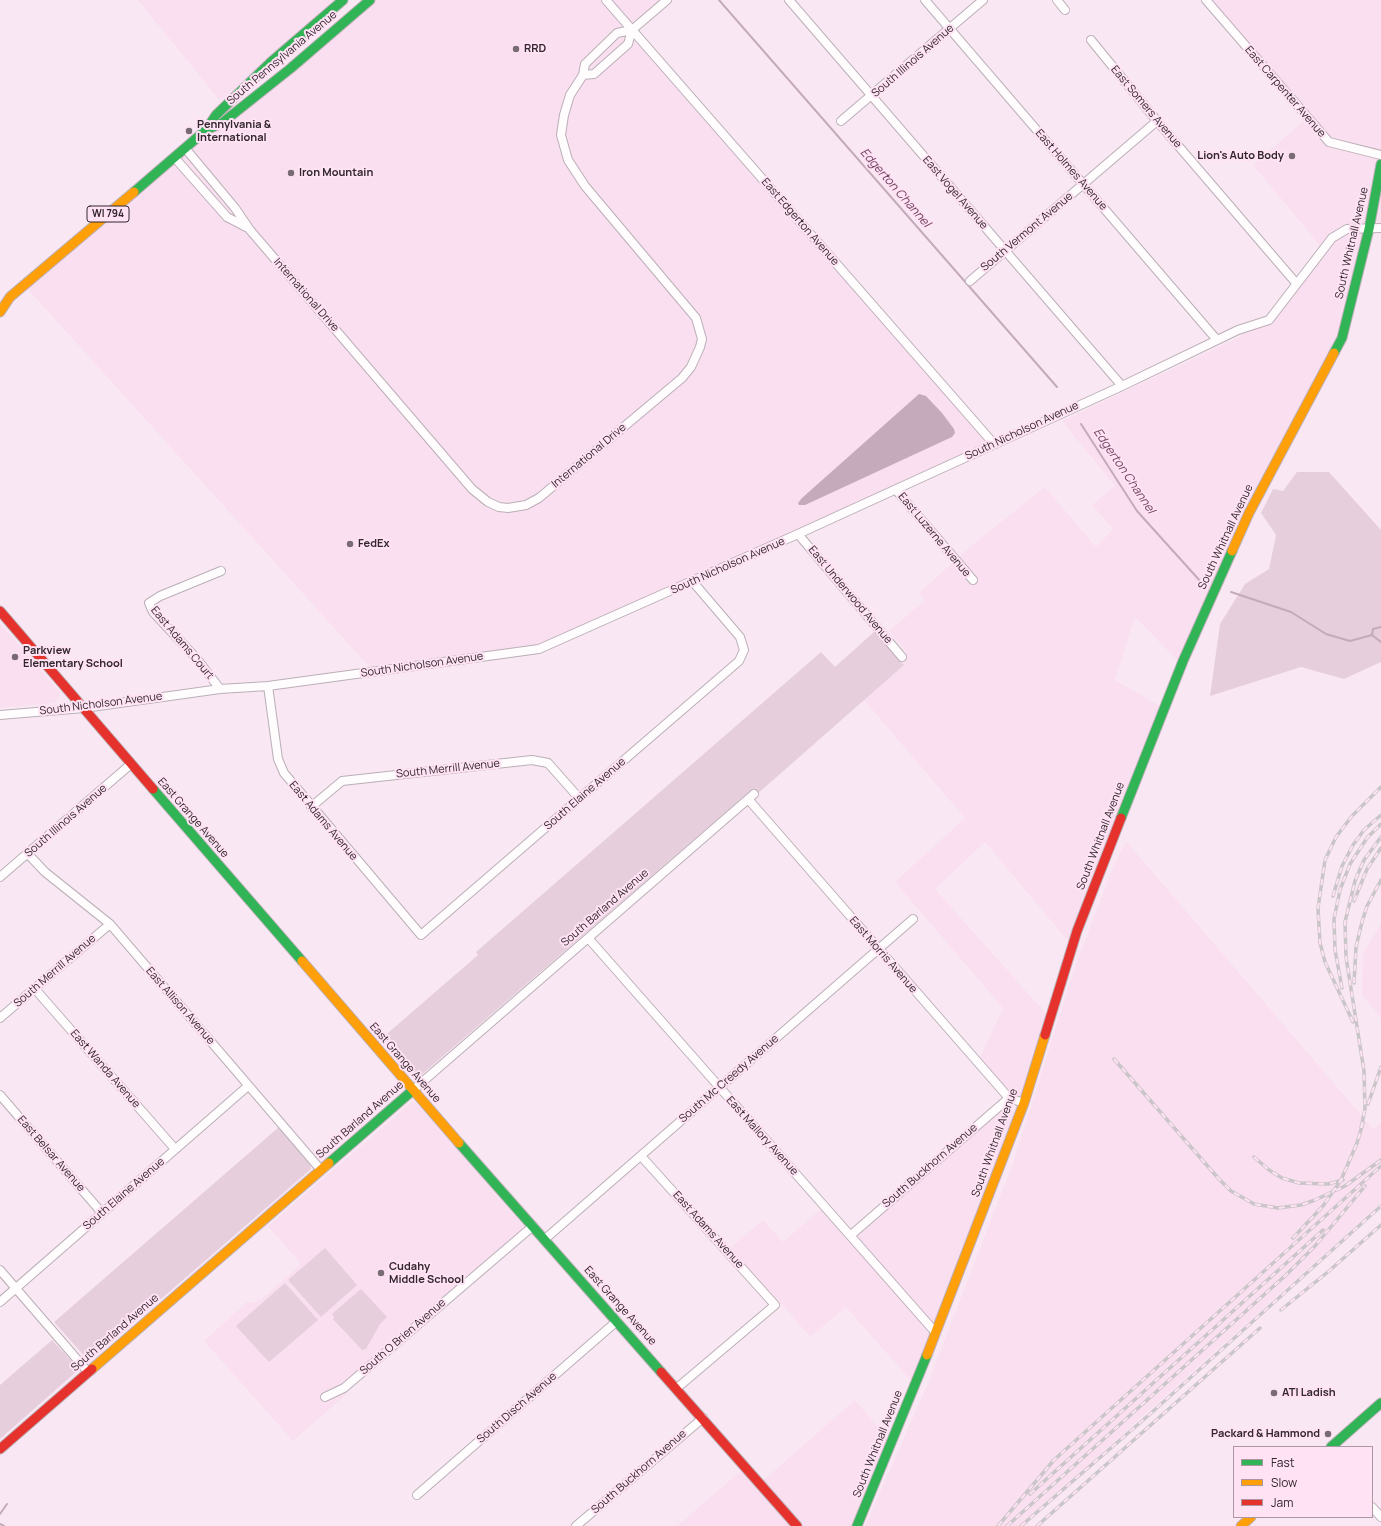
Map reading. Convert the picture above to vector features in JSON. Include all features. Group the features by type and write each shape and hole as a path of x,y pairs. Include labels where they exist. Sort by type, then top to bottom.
{"street":[{"name":"South Pennsylvania Avenue","path":"206,130 216,115 271,62 343,0"},
{"name":"South Pennsylvania Avenue","path":"0,312 10,298 206,130 228,118 291,68 370,0"},
{"name":"East Edgerton Avenue","path":"606,0 994,444"},
{"path":"583,75 594,74 628,44 632,30 667,0"},
{"name":"East Vogel Avenue","path":"789,0 871,97 1122,386"},
{"name":"East Holmes Avenue","path":"925,0 1217,340"},
{"name":"South Illinois Avenue","path":"841,121 983,0"},
{"path":"1057,0 1065,10"},
{"name":"East Carpenter Avenue","path":"1206,0 1329,142 1381,155"},
{"name":"International Drive","path":"185,148 235,208 250,230 472,489 488,502 499,507 516,508 539,498 682,378 698,355 702,339 700,327 690,310 585,186 568,160 561,130 570,95 583,75 585,64 617,33 632,30"},
{"name":"East Somers Avenue","path":"1091,40 1157,121 1296,283"},
{"name":"South Vermont Avenue","path":"970,280 1157,121"},
{"name":"International Drive","path":"174,157 227,217 250,230"},
{"name":"South Whitnall Avenue","path":"857,1526 936,1333 1024,1103 1077,931 1183,661 1249,513 1342,338 1369,228 1381,164"},
{"name":"South Nicholson Avenue","path":"0,715 84,708 220,689 268,686 539,649 693,582 896,490 1122,386 1238,330 1269,320 1332,238 1347,229 1381,228"},
{"name":"South Pennsylvania Avenue","path":"0,302 10,298"},
{"name":"East Luzerne Avenue","path":"896,490 973,580"},
{"name":"East Underwood Avenue","path":"798,534 902,657"},
{"name":"East Adams Court","path":"220,689 197,659 153,612 149,603 160,596 221,571"},
{"name":"South Elaine Avenue","path":"421,936 739,661 744,650 740,637 693,582"},
{"name":"East Grange Avenue","path":"0,611 413,1090 797,1526"},
{"name":"East Adams Avenue","path":"268,686 278,759 284,773 311,807 421,936"},
{"name":"South Merrill Avenue","path":"311,807 342,781 532,760 548,763 579,798"},
{"name":"South Illinois Avenue","path":"0,878 131,764"},
{"name":"South Barland Avenue","path":"0,1449 751,797"},
{"name":"East Morris Avenue","path":"751,797 878,949 1009,1098"},
{"name":"East Allison Avenue","path":"28,854 45,872 110,924 321,1170"},
{"name":"South Mc Creedy Avenue","path":"545,1239 912,919"},
{"name":"South Merrill Avenue","path":"0,1018 110,924"},
{"name":"East Mallory Avenue","path":"589,939 936,1333"},
{"name":"East Wanda Avenue","path":"35,989 175,1149"},
{"name":"South Elaine Avenue","path":"0,1302 248,1086"},
{"name":"East Belsar Avenue","path":"0,1095 102,1213"},
{"path":"1009,1098 1024,1103"},
{"name":"South Buckhorn Avenue","path":"850,1234 1009,1098"},
{"name":"East Adams Avenue","path":"641,1156 775,1305 676,1388"},
{"name":"South O Brien Avenue","path":"325,1397 344,1388 533,1226"},
{"path":"0,1270 88,1372"},
{"name":"South Disch Avenue","path":"417,1495 617,1321"},
{"path":"1332,1446 1381,1403"},
{"name":"South Buckhorn Avenue","path":"576,1526 703,1418"},
{"path":"1373,1508 1381,1517"},
{"path":"1241,1526 1250,1518"}],"shaded area":[{"path":"138,0 336,0 220,101"},
{"path":"370,0 667,0 633,30 994,444 539,649 373,671 24,285"},
{"path":"1206,0 1381,0 1381,227 1369,229 1342,338 1178,661 1135,617 1115,680 1160,706 1068,941 985,842 935,889 1049,1017 1024,1103 1009,1098 978,1062 1003,1008 895,882 965,818 864,700 904,665 899,659 907,653 889,631 925,600 919,593 971,546 1045,487 1096,547 1113,529 1092,505 1115,486 1062,421 1242,336 1238,330 1269,320 1323,249 1253,165 1307,118"},
{"path":"919,394 926,396 942,413 954,429 955,433 952,437 805,505 799,505 798,503 802,498"},
{"path":"1297,472 1329,472 1381,530 1381,662 1344,679 1301,667 1210,696 1220,624 1245,584 1269,569 1276,535 1261,513 1273,489 1283,491"},
{"name":"Parkview Elementary School","path":"0,623 59,691 60,694 57,701 53,703 0,708"},
{"path":"875,631 904,665 755,796 750,791 420,1076 416,1078 411,1074 381,1039 478,955 476,952 821,652 835,667"},
{"path":"1126,841 1373,1129 1381,1123 1381,1203 1020,1526 865,1526 926,1388 1013,1163 1076,964 1114,865"},
{"path":"1381,924 1381,1018 1362,995 1363,953"},
{"name":"Cudahy Middle School","path":"412,1102 420,1106 523,1226 522,1229 341,1386 348,1393 293,1441 204,1341 247,1302 254,1303 262,1299 301,1264 268,1226"},
{"path":"1006,1106 1011,1108 1014,1114 913,1383 846,1307 810,1337 782,1304 779,1305 730,1248 763,1220 783,1242 821,1209 851,1242"},
{"path":"279,1127 310,1163 311,1169 93,1358 88,1360 54,1322"},
{"path":"325,1248 357,1285 321,1317 288,1280"},
{"path":"285,1283 318,1320 269,1362 236,1326"},
{"path":"361,1289 387,1317 380,1324 366,1349 362,1350 333,1319 334,1317 332,1314"},
{"path":"52,1340 76,1366 77,1371 0,1439 0,1385"},
{"path":"855,1400 889,1440 854,1526 677,1526 742,1470 757,1486"}],"waterway":[{"name":"Edgerton Channel","path":"719,0 1057,387"},
{"name":"Edgerton Channel","path":"1081,424 1137,511 1201,582"},
{"name":"Edgerton Channel","path":"1231,592 1291,612 1326,634 1350,641 1372,635"},
{"name":"Edgerton Channel","path":"1372,635 1373,629 1381,627"},
{"path":"1372,635 1381,642"},
{"path":"0,1514 7,1504"},
{"path":"0,1524 4,1526"}],"railway":[{"path":"1353,1022 1325,962 1320,943 1318,908 1325,860 1336,837 1352,816 1381,787"},
{"path":"1333,896 1342,866 1353,845 1364,830 1381,815"},
{"path":"1342,988 1335,950 1334,919 1340,890 1350,864 1367,838 1381,824"},
{"path":"1361,1128 1365,1109 1364,1071 1346,957 1345,922 1355,881 1364,860 1381,837"},
{"path":"1354,901 1367,869 1381,848"},
{"path":"1354,983 1356,947 1362,922 1367,906 1381,880"},
{"path":"1114,1059 1218,1178 1231,1191 1254,1204 1278,1208 1301,1205 1345,1186 1381,1160"},
{"path":"1368,1104 1381,1067"},
{"path":"1293,1238 1323,1206 1341,1180 1357,1143 1363,1123"},
{"path":"1254,1157 1269,1170 1282,1178 1299,1183 1328,1184 1343,1180"},
{"path":"998,1526 1054,1460 1381,1166"},
{"path":"1007,1526 1286,1275 1315,1246 1365,1186"},
{"path":"1021,1526 1150,1414 1381,1206"},
{"path":"1281,1310 1329,1271 1381,1225"},
{"path":"1030,1494 1323,1230"},
{"path":"1037,1526 1260,1328"}],"traffic: fast":[{"path":"134,192 206,130 216,115 271,62 343,0"},
{"path":"206,130 222,123 291,68 370,0"},
{"path":"1334,353 1342,338 1369,229 1381,164"},
{"path":"1121,818 1183,661 1232,551"},
{"path":"153,789 302,961"},
{"path":"329,1163 413,1090"},
{"path":"459,1143 661,1372"},
{"path":"857,1526 927,1355"},
{"path":"1332,1446 1381,1403"}],"traffic: slow":[{"path":"0,312 10,297 134,192"},
{"path":"1232,551 1249,513 1334,353"},
{"path":"302,961 459,1143"},
{"path":"927,1355 1024,1103 1045,1035"},
{"path":"92,1369 329,1163"},
{"path":"1241,1526 1250,1518"}],"traffic: jam":[{"path":"0,611 153,789"},
{"path":"1045,1035 1077,931 1121,818"},
{"path":"0,1449 92,1369"},
{"path":"661,1372 797,1526"}],"place":[{"name":"RRD","path":"516,49"},
{"name":"Pennylvania & International","path":"189,131"},
{"name":"Lion's Auto Body","path":"1292,156"},
{"name":"Iron Mountain","path":"291,173"},
{"name":"FedEx","path":"350,544"},
{"name":"Parkview Elementary School","path":"15,657"},
{"name":"Cudahy Middle School","path":"381,1273"},
{"name":"ATI Ladish","path":"1274,1393"},
{"name":"Packard & Hammond","path":"1328,1434"}]}
